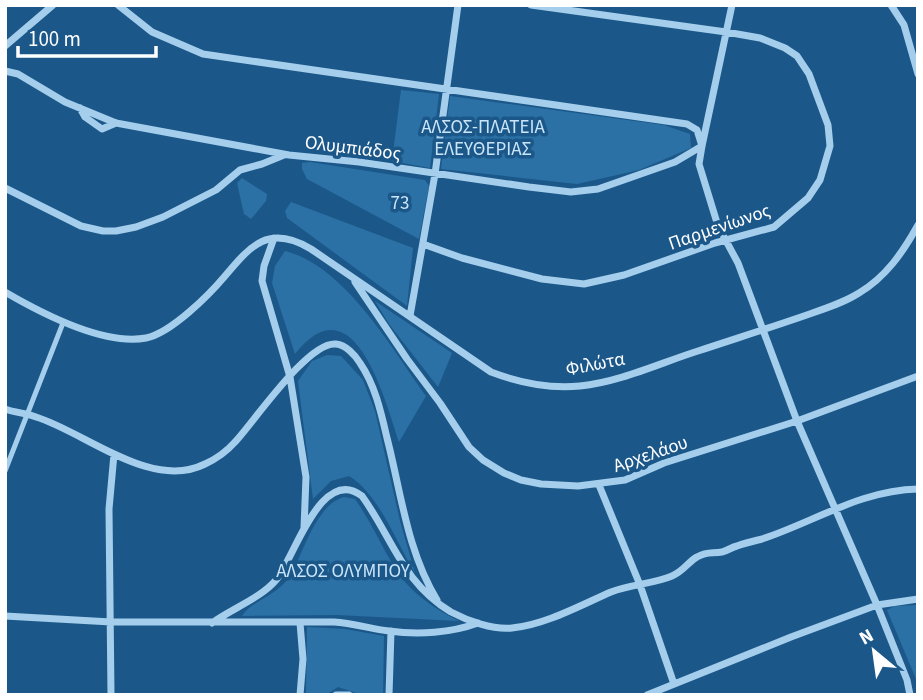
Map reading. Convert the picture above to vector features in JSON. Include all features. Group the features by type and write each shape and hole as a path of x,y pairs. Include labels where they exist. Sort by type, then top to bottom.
{"street":[{"path":"5,46 53,5"},
{"path":"118,5 152,32 203,54 687,124 697,130 702,146"},
{"path":"410,316 435,174 458,5"},
{"name":"Παρμενίωνος","path":"423,244 487,265 542,279 576,284 624,275 778,224 808,198 820,180 829,152 827,119 816,89 797,56 780,45 760,38 726,32 531,5"},
{"path":"732,5 699,164 718,226 738,264 797,421 877,605 907,680 910,695"},
{"path":"891,5 904,25 918,74"},
{"name":"Ολυμπιάδος","path":"5,71 18,74 116,124 289,155 579,192 616,184 675,162 702,146"},
{"path":"5,188 81,226 116,231 152,222 195,202 220,187 240,170 289,155"},
{"name":"Φιλώτα","path":"274,238 289,239 305,245 491,372 519,381 550,386 579,386 608,380 832,306 877,280 901,254 918,225"},
{"path":"5,292 63,323 123,339 155,335 179,319 219,282 243,254 274,238"},
{"path":"274,238 264,266 262,281 290,377 306,477 304,529"},
{"name":"Αρχελάου","path":"352,279 476,455 498,470 521,480 553,486 599,485 625,480 664,463 797,421 918,376"},
{"path":"5,471 63,323"},
{"path":"5,409 36,416 114,454 153,468 179,470 199,467 235,443 313,352 331,344 343,346 360,363 382,415 410,539 439,603"},
{"path":"111,695 108,509 114,454"},
{"path":"599,485 640,585 674,684"},
{"path":"212,623 257,596 276,580 319,506 332,493 344,489 353,490 365,501 407,571 423,590 453,613 479,623 507,629 526,626 581,607 619,589 675,575 693,559 706,553 721,553 762,539 872,496 918,489"},
{"path":"647,695 662,692 674,684 877,605 918,599"},
{"path":"5,616 111,622 349,623 391,631 451,631 479,623"},
{"path":"300,623 303,659 300,695"},
{"path":"388,695 391,631"},
{"path":"337,695 349,695"}],"green space":[{"path":"401,90 439,94 430,168 392,161"},
{"name":"ΑΛΣΟΣ-ΠΛΑΤΕΙΑ ΕΛΕΥΘΕΡΙΑΣ","path":"450,96 664,125 690,134 691,148 639,170 577,184 441,169"},
{"name":"73","path":"302,163 425,180 429,186 419,239 307,179"},
{"path":"242,178 267,194 266,201 251,219 244,214 237,183"},
{"path":"291,202 413,248 407,306 287,218 285,211"},
{"path":"285,251 328,273 347,291 382,333 426,396 399,442 375,376 364,354 350,338 334,330 316,335 295,354 272,283 275,266"},
{"path":"375,301 452,353 438,387 389,324"},
{"name":"ΑΛΣΟΣ ΟΛΥΜΠΟΥ","path":"327,355 341,356 363,380 375,411 415,573 378,506 360,484 349,476 331,481 313,499 298,381 312,361"},
{"name":"ΑΛΣΟΣ ΟΛΥΜΠΟΥ","path":"344,497 355,499 406,583 431,604 459,621 337,615 242,616 252,605 273,593 286,581 319,518 335,501"},
{"path":"918,605 918,694 916,679 887,610 895,606"},
{"name":"ΑΛΣΟΣ ΟΛΥΜΠΟΥ","path":"307,627 345,629 384,636 383,695 362,695 338,687 326,695 306,695"}]}
